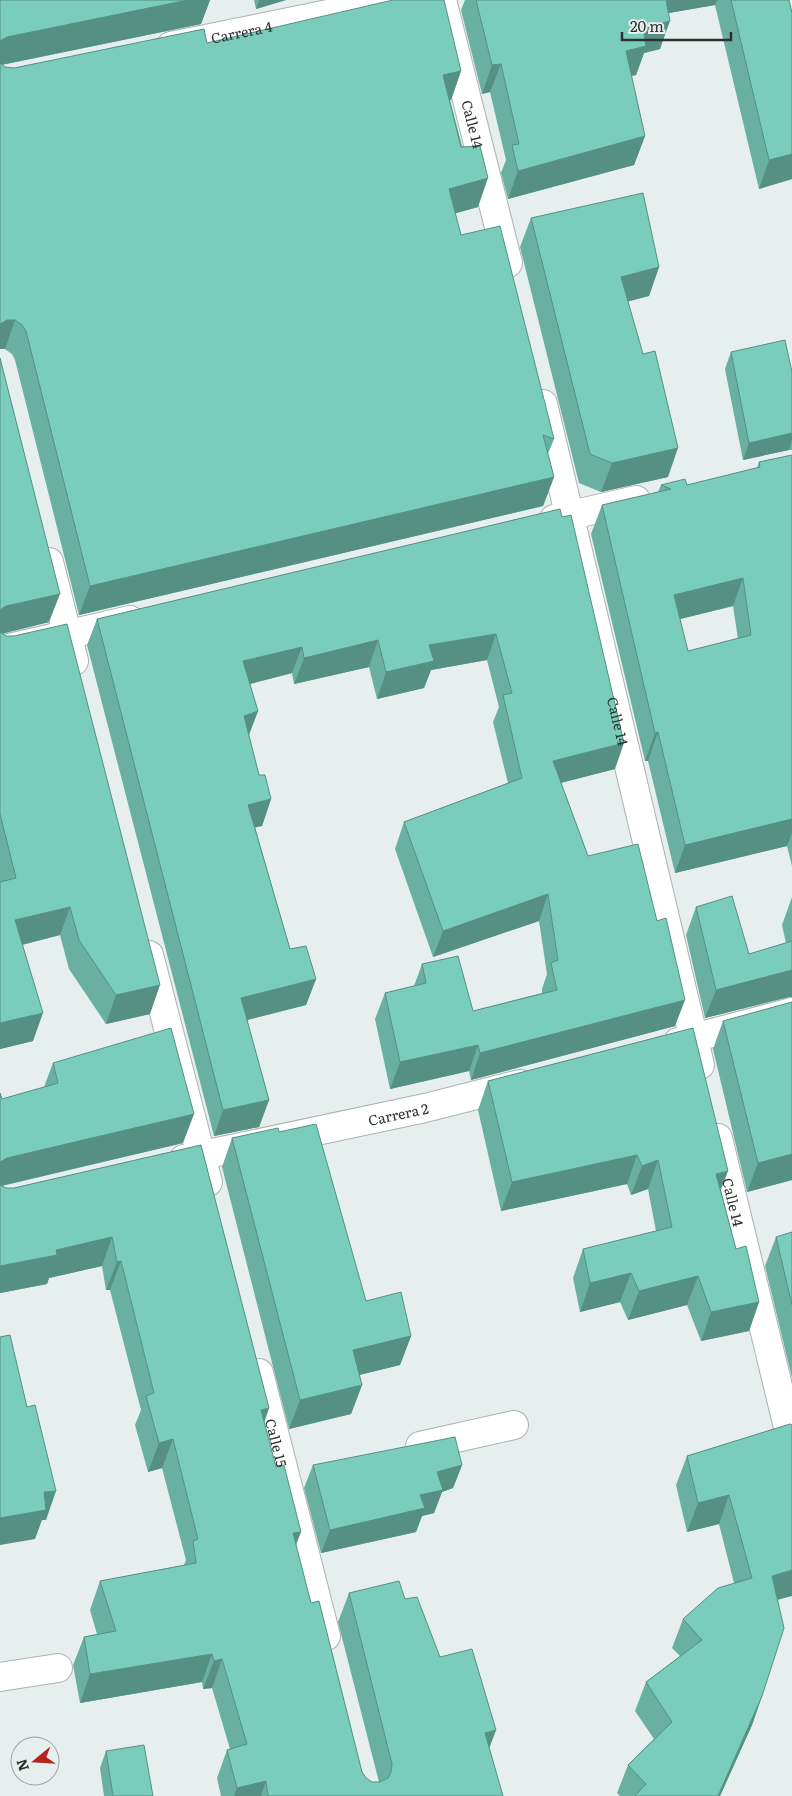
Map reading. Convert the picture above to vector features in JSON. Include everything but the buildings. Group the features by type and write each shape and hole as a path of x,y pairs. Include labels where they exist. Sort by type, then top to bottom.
{"street":[{"name":"Carrera 4","path":"145,52 397,0"},
{"name":"Calle 14","path":"442,0 514,286"},
{"name":"Calle 14","path":"538,381 705,1086"},
{"path":"532,524 658,495"},
{"path":"43,538 80,683"},
{"path":"0,650 154,614"},
{"path":"144,933 213,1202"},
{"path":"655,1048 792,1012"},
{"name":"Carrera 2","path":"162,1164 425,1108 540,1078"},
{"name":"Calle 14","path":"712,1116 792,1444"},
{"name":"Calle 15","path":"254,1353 296,1473 333,1664"},
{"path":"391,1452 514,1426"},
{"path":"0,1676 58,1668"}]}
